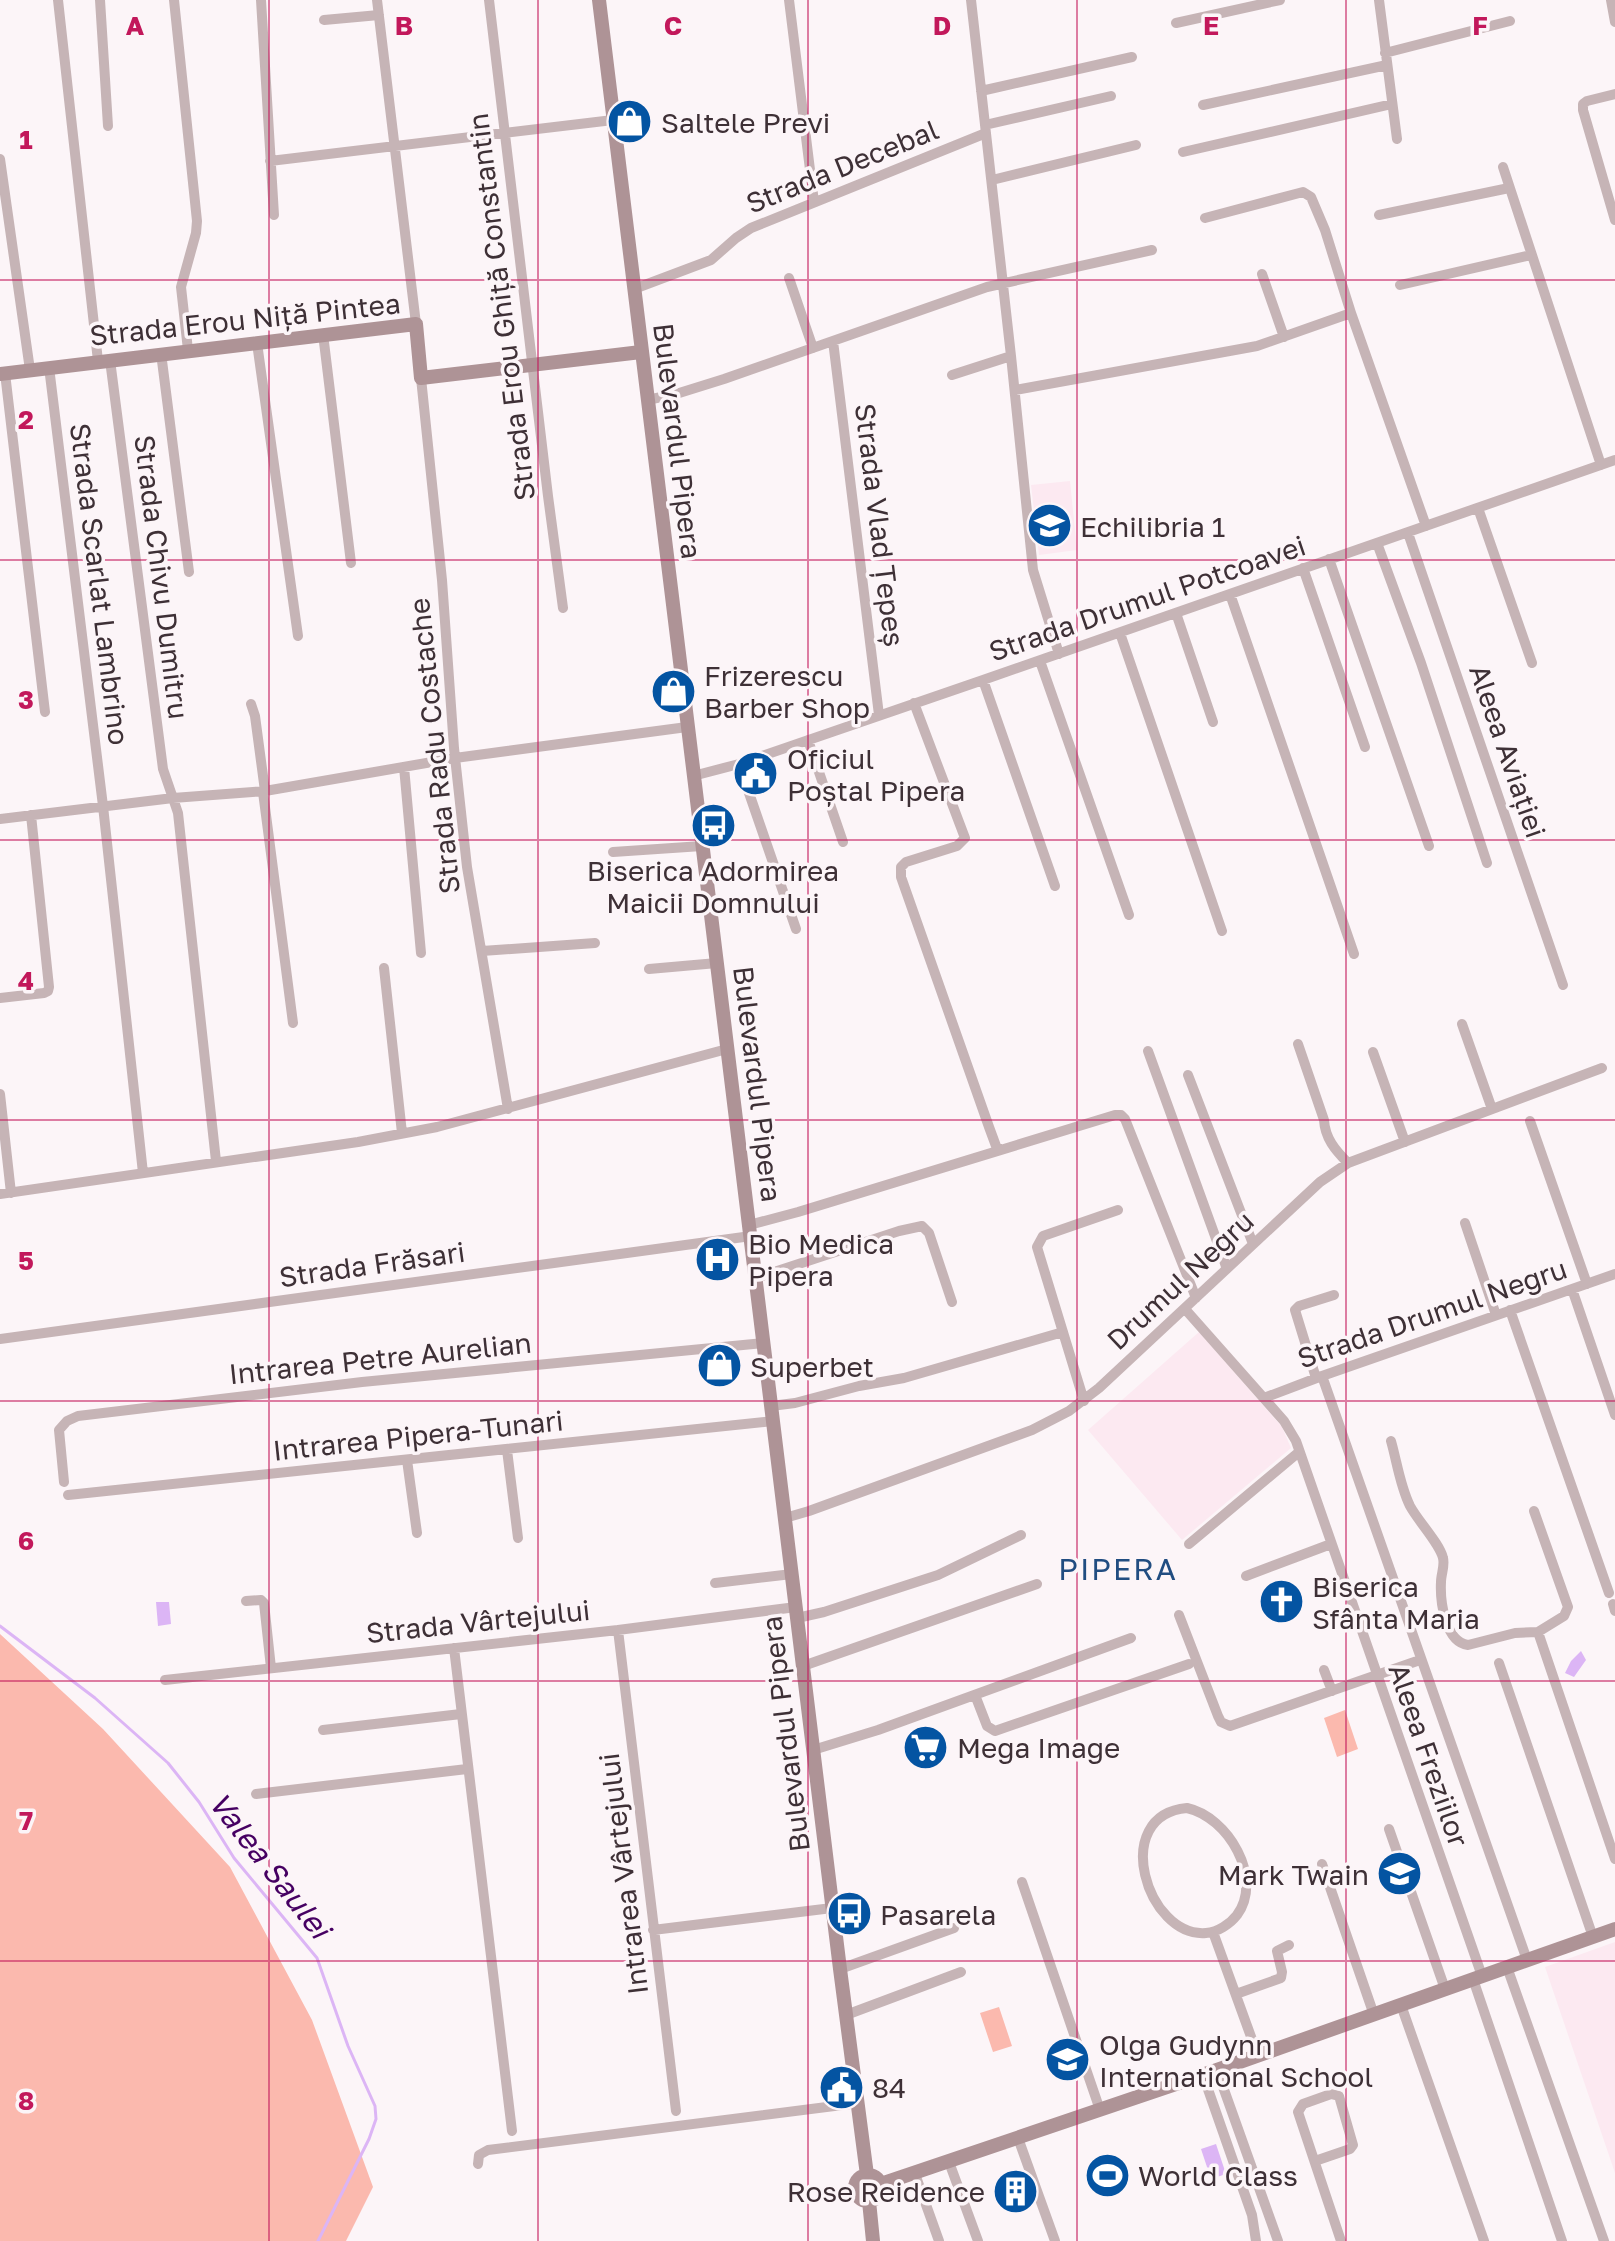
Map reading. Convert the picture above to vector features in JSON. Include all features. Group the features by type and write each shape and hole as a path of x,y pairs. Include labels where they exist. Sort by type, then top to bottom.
{"main road":[{"name":"Bulevardul Pipera","path":"599,0 867,2175"},
{"name":"Strada Erou Niță Pintea","path":"3,373 416,324 421,378"},
{"path":"421,378 641,352"},
{"path":"881,2184 1210,2073 1615,1929"},
{"path":"867,2175 876,2177 881,2184 879,2196 869,2201 861,2199 855,2189 859,2178 867,2175"},
{"path":"869,2201 873,2241"}],"street":[{"name":"Strada Chivu Dumitru","path":"58,0 104,361 163,769 178,813 216,1161"},
{"path":"100,0 108,126"},
{"path":"174,0 197,221 181,287 188,350"},
{"path":"261,0 274,215"},
{"path":"377,0 416,324"},
{"name":"Strada Erou Ghiță Constantin","path":"489,0 563,608"},
{"path":"789,0 814,202"},
{"path":"971,0 1033,570 1059,654"},
{"path":"1176,23 1280,0"},
{"path":"1379,0 1397,139"},
{"path":"1613,3 1615,22"},
{"path":"324,20 379,15"},
{"path":"1203,105 1386,59 1510,21"},
{"path":"981,91 1132,57"},
{"path":"1615,94 1587,101 1583,104 1583,110 1615,220"},
{"name":"Strada Decebal","path":"634,289 711,260 743,233 986,129 1111,96"},
{"path":"1183,152 1392,104"},
{"path":"270,161 613,120"},
{"path":"992,180 1136,145"},
{"path":"0,159 30,370"},
{"path":"1503,167 1601,465"},
{"path":"1379,215 1509,188"},
{"path":"1205,218 1303,192 1309,194 1325,230 1426,526"},
{"path":"647,400 676,394 1003,283 1152,250"},
{"path":"1400,285 1531,255"},
{"path":"1262,274 1284,337"},
{"path":"789,278 813,348"},
{"path":"1015,390 1223,352 1284,337 1351,313"},
{"path":"323,334 351,563"},
{"name":"Strada Vlad Țepeș","path":"833,341 879,715"},
{"path":"257,343 298,636"},
{"path":"161,353 189,572"},
{"path":"952,375 1011,356"},
{"name":"Strada Scarlat Lambrino","path":"49,367 103,806 143,1173"},
{"path":"3,373 45,712"},
{"name":"Strada Radu Costache","path":"421,378 467,867 508,1109"},
{"name":"Strada Drumul Potcoavei","path":"693,776 739,764 1040,661 1615,460"},
{"path":"1478,508 1532,663"},
{"name":"Aleea Aviației","path":"1408,533 1563,985"},
{"path":"1377,543 1421,663 1487,863"},
{"path":"1329,559 1429,846"},
{"path":"1303,568 1365,747"},
{"path":"1230,594 1354,954"},
{"path":"1176,613 1213,722"},
{"path":"1120,633 1222,931"},
{"path":"1040,661 1129,915"},
{"path":"983,680 1055,886"},
{"path":"914,703 965,838 957,846 906,862 901,867 901,877 999,1149"},
{"path":"251,704 293,1023"},
{"path":"0,819 173,798 264,792 455,758 687,727"},
{"path":"808,740 843,842"},
{"path":"739,764 796,929"},
{"path":"404,767 421,953"},
{"path":"0,998 44,993 49,987 31,815"},
{"path":"613,852 702,846"},
{"path":"482,951 595,943"},
{"path":"649,969 717,963"},
{"path":"384,968 402,1133"},
{"path":"1462,1024 1492,1109"},
{"path":"1298,1044 1324,1120 1325,1132 1348,1163"},
{"path":"0,1094 6,1193 437,1127 727,1049"},
{"path":"1148,1051 1227,1269"},
{"path":"1373,1052 1405,1142"},
{"name":"Drumul Negru","path":"785,1518 1032,1430 1069,1411 1185,1309 1320,1182 1348,1163 1602,1068"},
{"path":"1188,1075 1253,1244"},
{"name":"Strada Frăsari","path":"0,1339 750,1230 798,1212 1115,1115 1125,1119 1196,1298"},
{"path":"1530,1121 1587,1284"},
{"path":"1084,1401 1037,1247 1048,1234 1118,1210"},
{"path":"1465,1223 1496,1315"},
{"path":"756,1278 922,1226 929,1233 952,1302"},
{"name":"Strada Drumul Negru","path":"1264,1398 1615,1274"},
{"path":"1572,1289 1615,1415"},
{"path":"1334,1295 1295,1310 1527,1960"},
{"name":"Aleea Freziilor","path":"1185,1309 1290,1430 1299,1452 1477,1978 1562,2241"},
{"path":"1510,1310 1612,1603"},
{"name":"Intrarea Pipera-Tunari","path":"68,1495 507,1450 772,1414 795,1403 904,1378 1063,1332"},
{"name":"Intrarea Petre Aurelian","path":"64,1482 59,1430 67,1421 78,1416 362,1382 764,1343"},
{"path":"1391,1441 1410,1506 1443,1557 1442,1602 1454,1638 1462,1644 1515,1633 1538,1632 1564,1616 1568,1607 1534,1511"},
{"path":"507,1450 518,1538"},
{"path":"1189,1544 1299,1452"},
{"path":"407,1460 417,1533"},
{"name":"Strada Vârtejului","path":"165,1680 618,1630 824,1612 938,1575 1021,1535"},
{"path":"1246,1576 1331,1544"},
{"path":"715,1583 792,1574"},
{"path":"803,1666 1037,1584"},
{"path":"246,1601 261,1600 264,1603 271,1668"},
{"path":"1179,1615 1218,1716 1225,1725 1235,1726 1420,1660"},
{"name":"Intrarea Vârtejului","path":"618,1630 676,2111"},
{"path":"1538,1632 1615,1859"},
{"path":"813,1750 1131,1638"},
{"path":"454,1648 512,2131"},
{"path":"1499,1663 1593,1937"},
{"path":"975,1695 987,1726 995,1731 1189,1664"},
{"path":"1324,1670 1332,1691"},
{"path":"323,1730 461,1714"},
{"path":"256,1794 467,1769"},
{"path":"1177,1809 1198,1811 1214,1820 1231,1839 1241,1863 1246,1885 1242,1906 1231,1922 1213,1932 1194,1933 1175,1925 1158,1905 1145,1872 1142,1851 1150,1828 1158,1819 1177,1809"},
{"path":"1389,1829 1445,1989"},
{"path":"1322,1864 1374,2015"},
{"path":"1022,1882 1100,2110"},
{"path":"653,1930 832,1908"},
{"path":"840,1969 954,1928"},
{"path":"1213,1932 1258,2056"},
{"path":"1236,1994 1281,1978 1277,1951 1289,1945"},
{"path":"1507,1967 1604,2241"},
{"path":"846,2015 961,1972"},
{"path":"1401,2005 1484,2241"},
{"path":"1210,2073 1252,2215 1256,2241"},
{"path":"1210,2073 1278,2241"},
{"path":"1315,2161 1350,2149 1353,2145 1339,2096 1331,2094 1299,2107 1298,2112 1341,2241"},
{"path":"478,2164 479,2155 488,2150 858,2103"},
{"path":"1018,2138 1055,2241"},
{"path":"949,2162 978,2241"},
{"path":"915,2174 939,2241"}],"shaded area":[{"path":"1070,481 1077,550 1039,555 1031,485"},
{"path":"1199,1332 1282,1427 1291,1448 1182,1540 1088,1430"},
{"path":"156,1602 169,1602 171,1624 158,1626"},
{"path":"0,1634 103,1729 230,1867 312,2020 373,2187 346,2241 0,2241"},
{"path":"1581,1651 1586,1660 1574,1677 1565,1673 1571,1661"},
{"path":"1345,1710 1358,1749 1337,1757 1324,1718"},
{"path":"1615,1942 1615,2173 1545,1967"},
{"path":"999,2007 1012,2046 993,2052 980,2013"},
{"path":"1216,2144 1226,2174 1211,2179 1201,2149"}],"waterway":[{"name":"Valea Saulei","path":"0,1626 95,1698 168,1763 199,1802 234,1858 317,1958 348,2046 375,2106 376,2119 318,2241"}],"place":[{"name":"Saltele Previ","path":"630,122"},
{"name":"Echilibria 1","path":"1049,526"},
{"name":"Frizerescu Barber Shop","path":"673,691"},
{"name":"Oficiul Poștal Pipera","path":"756,774"},
{"name":"Biserica Adormirea Maicii Domnului","path":"713,825"},
{"name":"Bio Medica Pipera","path":"717,1259"},
{"name":"Superbet","path":"719,1366"},
{"name":"Biserica Sfânta Maria","path":"1281,1602"},
{"name":"Mega Image","path":"926,1747"},
{"name":"Mark Twain","path":"1400,1874"},
{"name":"Pasarela","path":"849,1914"},
{"name":"Olga Gudynn International School","path":"1068,2060"},
{"name":"84","path":"841,2087"},
{"name":"World Class","path":"1107,2175"},
{"name":"Rose Reidence","path":"1016,2191"}],"district":[{"name":"PIPERA","path":"1118,1569"}]}
